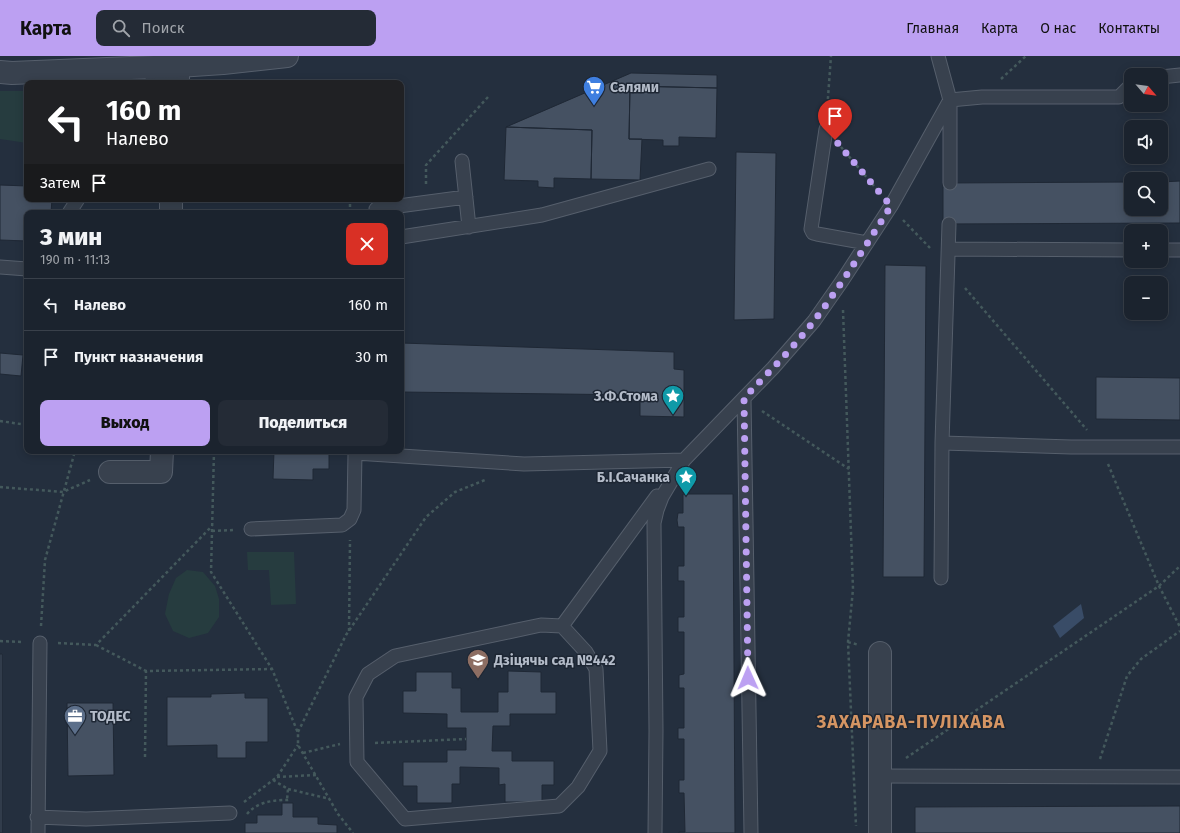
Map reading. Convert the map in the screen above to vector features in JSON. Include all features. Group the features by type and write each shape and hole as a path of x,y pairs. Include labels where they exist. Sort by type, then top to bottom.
{"street":[{"path":"0,72 178,75 223,63 287,56"},
{"path":"110,472 161,472 162,454"},
{"path":"880,653 880,833"}],"lane":[{"path":"938,56 950,100 950,182"},
{"path":"1168,76 1180,75"},
{"path":"950,100 982,97 1120,97 1124,93"},
{"path":"562,626 684,460 773,368 814,321 891,206 950,100"},
{"path":"826,129 811,229 813,233 817,234 867,243"},
{"path":"462,161 469,227"},
{"path":"404,237 542,215 709,169"},
{"path":"376,209 466,197"},
{"path":"941,578 942,444 949,224"},
{"path":"949,249 1124,250"},
{"path":"1168,250 1180,250"},
{"path":"0,267 24,269"},
{"path":"744,398 751,833"},
{"path":"942,444 1180,447"},
{"path":"251,529 342,525 350,519 354,510 355,454"},
{"path":"383,454 524,464 684,460"},
{"path":"655,833 656,724 654,523 662,497 684,460"},
{"path":"541,625 562,626 586,652 596,668 600,751 578,787 559,806 405,819 357,762 356,744 356,697 368,674 395,656 541,625"},
{"path":"38,833 40,642"},
{"path":"880,776 1180,777"},
{"path":"37,817 86,819 230,813"}],"path":[{"path":"831,56 826,129 891,206 948,268 1101,447 1159,586 1180,627"},
{"path":"982,97 1026,56"},
{"path":"426,191 426,165 488,97"},
{"path":"842,281 853,590 848,642 856,833"},
{"path":"744,398 849,469"},
{"path":"0,421 24,424"},
{"path":"40,642 45,560 74,454"},
{"path":"214,454 211,572 272,669 298,733 298,746 338,814 353,833"},
{"path":"0,487 63,492 110,472"},
{"path":"298,733 346,635 426,518 455,492 490,478"},
{"path":"349,631 350,519"},
{"path":"96,645 212,525"},
{"path":"212,531 251,529"},
{"path":"880,776 1159,586 1180,566"},
{"path":"1094,777 1127,676 1141,659 1180,631"},
{"path":"0,642 40,642 96,645 146,671 272,669"},
{"path":"145,757 146,671"},
{"path":"303,754 337,744 466,739"},
{"path":"230,813 277,777 298,746"},
{"path":"277,777 316,775"},
{"path":"273,780 288,789 330,799"},
{"path":"246,816 250,811 262,803 274,800 287,802 288,789"}],"green space":[{"path":"0,91 24,91 24,143 0,139"},
{"path":"247,552 294,552 296,604 271,605 269,570 248,570"},
{"path":"187,570 203,572 215,586 219,599 219,617 208,633 189,638 173,631 165,614 169,594 176,578"}],"water":[{"path":"1081,604 1084,618 1060,638 1053,626"}],"building":[{"path":"631,73 717,75 717,88 630,86 629,139 642,139 640,180 591,179 592,130 506,127"},
{"path":"630,86 717,88 716,138 679,137 679,146 663,146 663,140 629,139"},
{"path":"506,127 592,130 591,179 554,178 554,188 538,187 538,181 504,180"},
{"path":"736,152 776,153 774,319 734,320"},
{"path":"1180,181 1180,223 943,224 943,183 1124,182 1124,216 1168,216 1168,182"},
{"path":"0,185 24,186 24,202 52,202 51,210 24,210 24,241 0,240"},
{"path":"885,265 926,266 924,577 883,577"},
{"path":"404,343 674,352 674,369 684,370 684,417 640,416 640,395 404,392"},
{"path":"0,353 23,355 21,376 0,374"},
{"path":"1096,377 1180,378 1180,420 1096,419"},
{"path":"274,454 329,454 329,469 313,469 313,480 273,479"},
{"path":"683,494 733,494 735,833 679,833 685,832 684,793 679,793 679,780 684,780 684,739 678,739 678,728 684,728 684,688 679,688 679,675 684,674 684,632 678,632 678,617 684,617 684,581 678,581 678,566 684,566 684,527 678,527 677,520 678,513 683,513"},
{"path":"0,654 2,654 2,833 0,833"},
{"path":"508,671 541,672 541,692 556,692 556,714 510,714 510,726 493,726 492,751 512,751 512,761 554,761 554,785 542,785 542,802 505,802 505,784 499,785 499,768 460,767 460,784 452,784 452,803 417,803 417,786 403,786 403,762 447,762 447,750 466,750 466,728 447,728 447,714 403,713 403,691 416,691 416,672 452,672 452,688 461,688 461,712 498,712 498,692 508,692"},
{"path":"245,693 245,698 268,698 268,742 246,742 246,758 217,758 217,745 167,746 167,697 211,697 211,694"},
{"path":"67,703 113,703 114,775 68,776"},
{"path":"282,803 293,803 293,817 318,817 318,824 337,825 337,833 245,833 245,823 257,823 257,815 282,815"},
{"path":"1180,806 1180,833 915,833 915,807"}],"place":[{"name":"Салями","path":"594,106"},
{"name":"З.Ф.Стома","path":"673,416"},
{"name":"Б.І.Сачанка","path":"686,496"},
{"name":"Дзіцячы сад №442","path":"478,680"},
{"name":"ТОДЕС","path":"75,736"}],"district":[{"name":"ЗАХАРАВА-ПУЛІХАВА","path":"911,722"}],"route":[{"path":"748,678 744,398 773,368 814,321 891,206 835,140"}]}
